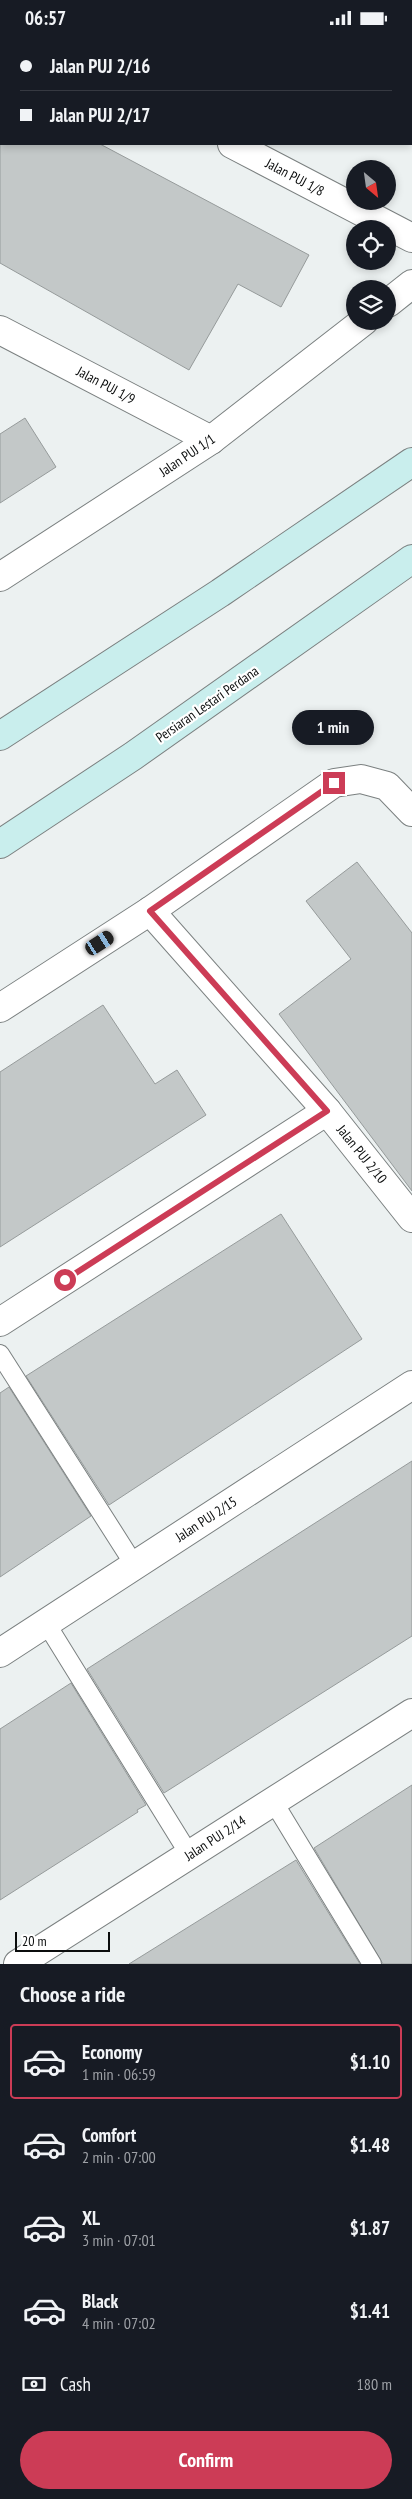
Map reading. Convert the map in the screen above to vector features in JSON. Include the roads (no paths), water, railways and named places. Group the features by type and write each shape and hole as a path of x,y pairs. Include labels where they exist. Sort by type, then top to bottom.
{"main road":[{"path":"0,737 220,593 412,462"},
{"name":"Persiaran Lestari Perdana","path":"0,844 133,756 412,559"}],"street":[{"name":"Jalan PUJ 1/8","path":"234,145 412,239"},
{"path":"396,297 412,284"},
{"name":"Jalan PUJ 1/9","path":"0,330 211,440"},
{"name":"Jalan PUJ 1/1","path":"0,577 211,440 352,330"},
{"path":"0,1008 150,911 334,783 361,779 387,786 408,807"},
{"name":"Jalan PUJ 2/10","path":"150,911 327,1111 412,1218"},
{"path":"0,1322 327,1111"},
{"name":"Jalan PUJ 2/15","path":"0,1653 412,1385"},
{"name":"Jalan PUJ 2/14","path":"18,1964 412,1713"}],"lane":[{"path":"0,1354 135,1566"},
{"path":"46,1623 190,1855"},
{"path":"273,1801 372,1964"}]}
